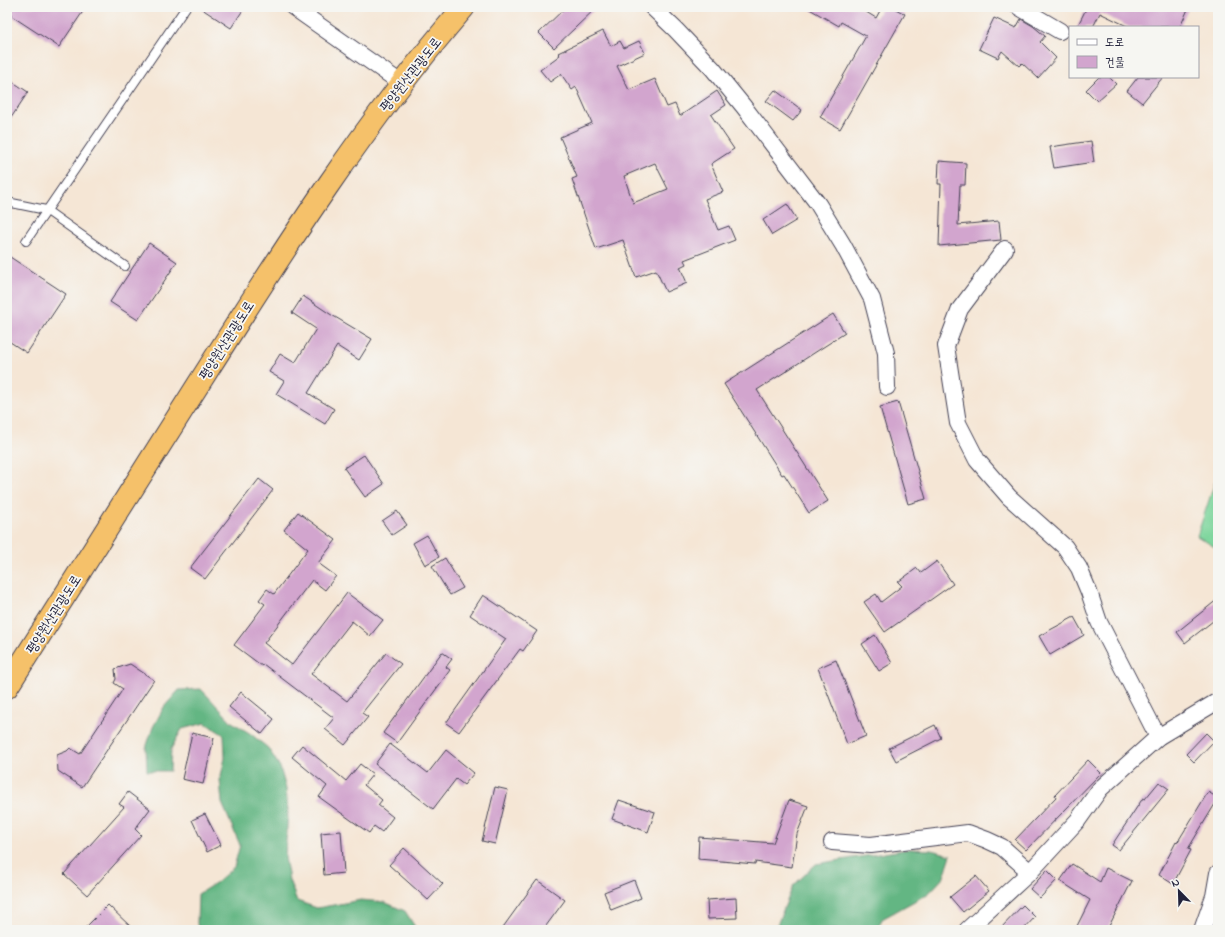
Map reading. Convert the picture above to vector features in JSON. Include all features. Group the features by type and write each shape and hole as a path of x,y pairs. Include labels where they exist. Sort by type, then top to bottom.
{"highway":[{"name":"평양원산관광도로","path":"7,687 255,294 341,165 401,83 464,7"}],"street":[{"path":"293,7 401,83"},
{"path":"652,7 676,30 713,70 744,107 818,204 836,233 872,299 886,352 887,388"},
{"path":"1019,7 1060,31"},
{"path":"1005,249 960,309 946,346 958,423 977,460 1009,497 1065,547 1079,568 1099,622 1158,737"},
{"path":"967,930 1030,872 1078,820 1100,789 1158,737 1218,701"},
{"path":"832,842 871,845 968,833 1002,847 1030,872"},
{"path":"1202,930 1216,896 1218,873"}],"lane":[{"path":"26,241 186,7"},
{"path":"7,202 46,210 125,266"}],"green space":[{"path":"1218,473 1218,549 1197,536"},
{"path":"201,689 232,722 251,734 268,748 280,767 286,789 288,811 285,857 289,880 297,901 317,908 361,900 384,902 405,911 417,930 198,930 198,894 217,882 234,867 240,845 222,803 220,780 225,758 224,735 205,723 182,729 171,749 170,771 147,771 146,748 153,727 164,707 179,690"},
{"path":"909,849 931,850 951,855 944,877 929,893 882,919 877,930 775,930 793,886 816,864"}],"building":[{"path":"7,7 86,7 59,47 7,13"},
{"path":"199,7 245,7 231,28"},
{"path":"566,7 597,7 554,48 539,33"},
{"path":"806,7 858,7 876,18 882,7 892,7 905,14 840,129 820,117 866,36 841,22 839,26"},
{"path":"1087,7 1189,7 1180,26 1127,26 1100,13 1094,26 1078,26"},
{"path":"994,18 1016,28 1021,19 1033,26 1045,36 1040,42 1056,58 1038,78 1022,63 1019,66 1002,51 998,58 979,49"},
{"path":"603,31 611,46 620,41 624,48 639,41 645,53 617,66 629,90 655,79 667,107 675,104 680,116 717,91 726,105 711,115 734,149 711,164 723,192 705,199 718,230 729,226 735,240 684,260 686,264 680,267 687,283 666,292 656,270 636,277 623,240 596,249 572,179 577,177 560,137 592,123 576,87 572,90 561,74 550,82 540,70 560,55 558,53","holes":["655,163 668,189 633,203 624,176"]},
{"path":"7,78 28,92 7,124"},
{"path":"1098,78 1110,78 1116,84 1097,101 1086,90"},
{"path":"1137,78 1162,78 1142,103 1127,91"},
{"path":"775,90 802,110 793,121 766,101"},
{"path":"1091,141 1094,162 1054,168 1050,147"},
{"path":"939,161 966,163 965,185 960,185 958,225 999,221 1001,240 939,246 941,184 938,184"},
{"path":"787,204 797,220 772,235 763,220"},
{"path":"149,243 177,262 138,320 110,302"},
{"path":"7,255 66,294 27,353 7,340"},
{"path":"303,296 372,339 359,360 337,346 308,393 334,409 325,424 276,394 284,381 269,372 280,354 295,363 316,329 292,313"},
{"path":"833,314 845,333 757,390 828,501 809,513 784,474 782,475 724,384"},
{"path":"898,402 926,499 908,504 880,407"},
{"path":"364,455 384,484 365,497 344,468"},
{"path":"259,479 273,490 205,579 190,568"},
{"path":"397,511 407,525 392,535 382,521"},
{"path":"298,512 336,540 318,563 336,576 325,590 312,580 264,643 292,665 347,593 383,620 370,636 352,621 311,674 347,701 386,653 401,664 362,713 368,717 345,745 325,729 334,718 263,664 262,666 234,645 265,604 259,600 267,589 274,594 308,549 284,530"},
{"path":"427,535 439,557 425,565 413,543"},
{"path":"445,558 463,588 450,595 432,566"},
{"path":"937,561 953,584 885,632 864,602 876,594 881,602 902,586 898,582 917,568 921,573"},
{"path":"483,595 537,631 523,651 520,649 459,732 446,723 506,639 470,615"},
{"path":"1218,599 1218,617 1185,643 1177,632"},
{"path":"1074,617 1084,635 1050,655 1039,636"},
{"path":"875,635 892,663 879,671 862,644"},
{"path":"442,652 452,659 446,667 450,670 397,743 383,733"},
{"path":"836,660 866,736 847,744 818,668"},
{"path":"130,664 154,680 82,787 58,771 57,755 67,751 70,748 80,754 123,689 114,683 116,679 115,669"},
{"path":"241,692 274,719 262,734 229,707"},
{"path":"935,725 941,738 896,761 889,748"},
{"path":"192,733 214,738 203,784 182,779"},
{"path":"1206,733 1214,741 1194,762 1186,754"},
{"path":"390,744 428,773 446,750 474,773 464,785 456,779 433,809 375,764"},
{"path":"302,745 346,781 360,764 373,774 364,785 382,800 378,805 393,817 382,832 374,826 369,833 319,797 327,786 292,757"},
{"path":"1088,760 1101,773 1026,850 1015,840 1056,797 1055,795"},
{"path":"1159,782 1169,789 1119,850 1112,845 1143,798 1145,799"},
{"path":"495,787 508,790 495,844 482,841"},
{"path":"128,792 150,809 135,829 141,835 87,895 64,874 124,807 119,804"},
{"path":"1208,792 1218,799 1188,849 1191,850 1173,884 1159,875 1176,842 1177,843"},
{"path":"619,800 655,812 648,832 612,819"},
{"path":"789,800 808,806 797,834 792,867 755,862 755,864 698,859 699,837 773,843"},
{"path":"205,814 221,845 207,852 192,820"},
{"path":"341,831 344,873 324,875 321,833"},
{"path":"404,848 443,884 428,900 389,865"},
{"path":"1072,864 1100,882 1106,868 1132,881 1107,930 1075,930 1090,900 1060,881"},
{"path":"1047,870 1057,880 1040,898 1030,889"},
{"path":"976,876 989,891 963,912 950,897"},
{"path":"537,880 565,900 543,930 501,930"},
{"path":"634,880 641,898 611,910 604,892"},
{"path":"736,898 737,918 708,919 707,900"},
{"path":"108,905 134,930 83,930"},
{"path":"1023,905 1035,917 1023,930 999,930"}]}
